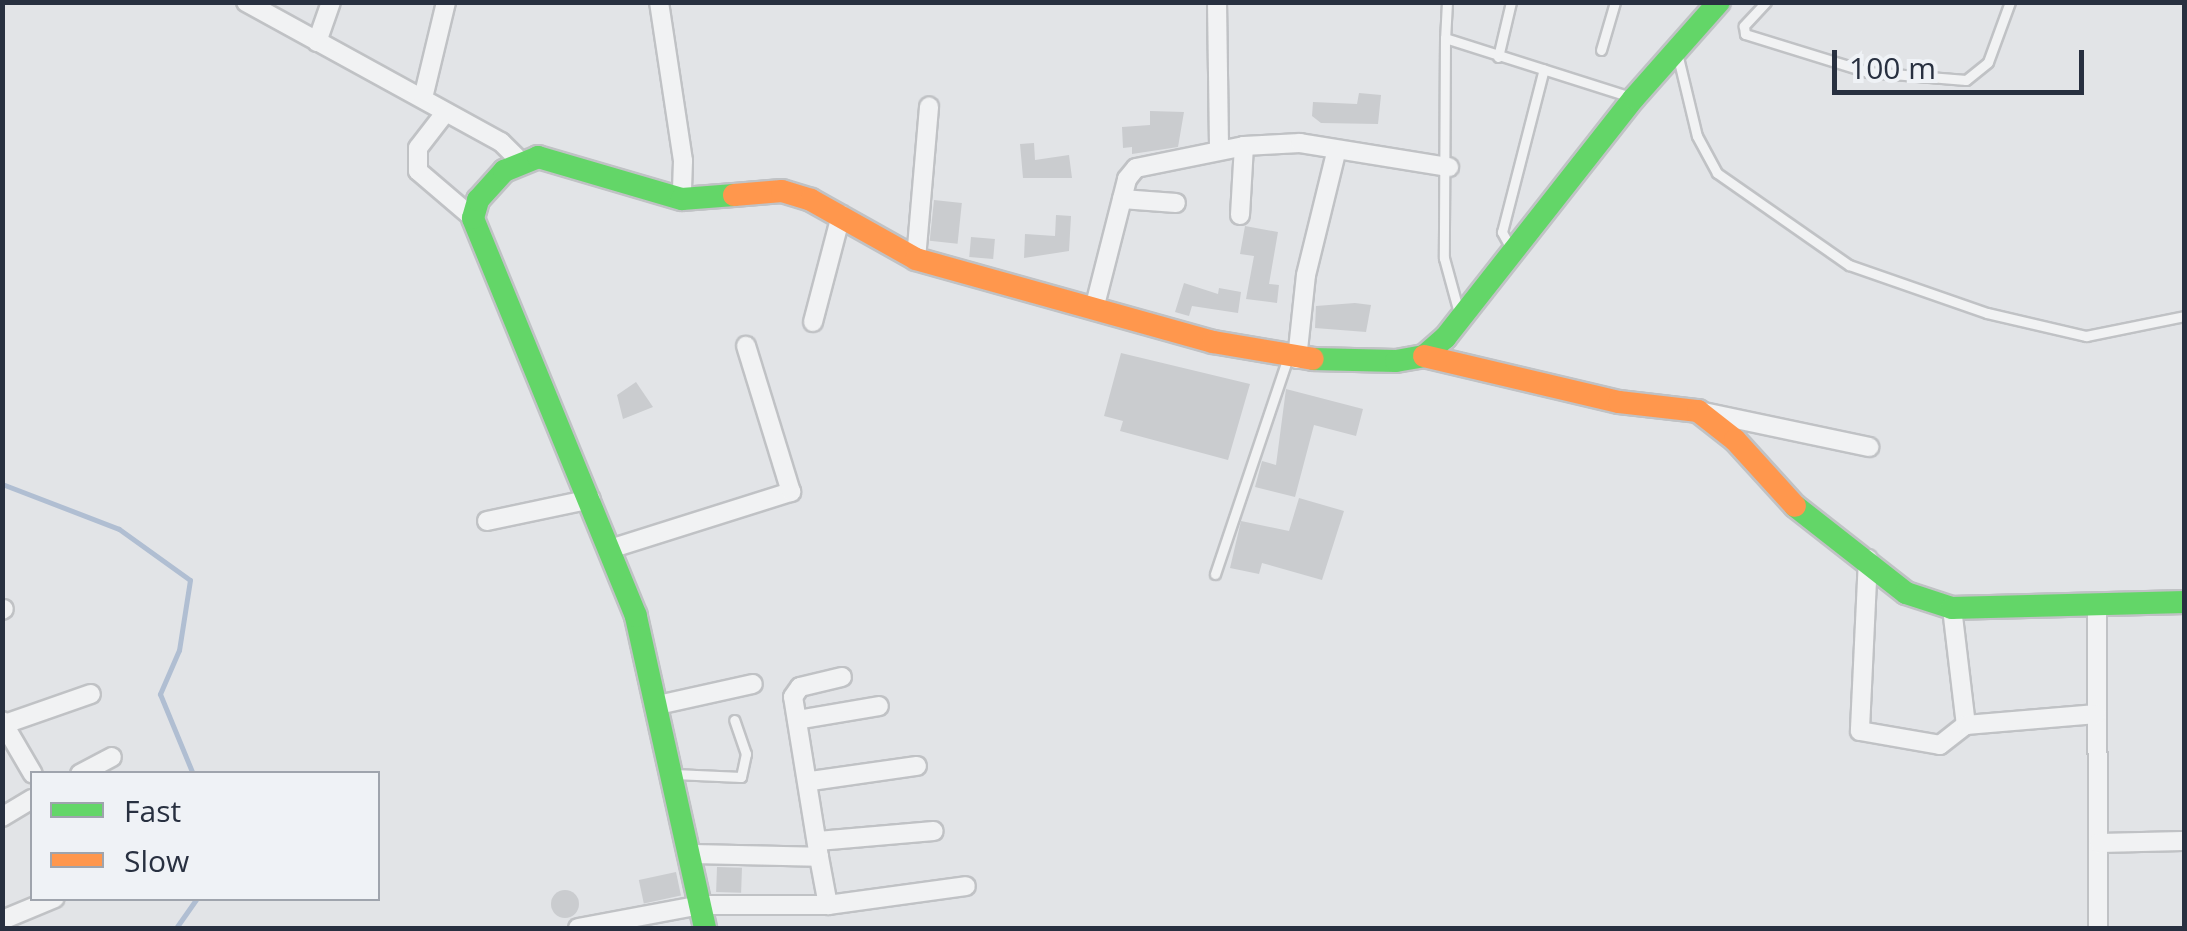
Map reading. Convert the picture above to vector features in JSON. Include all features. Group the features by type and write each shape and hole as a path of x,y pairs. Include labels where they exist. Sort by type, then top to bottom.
{"street":[{"path":"246,2 514,149 519,160"},
{"path":"317,42 331,2"},
{"path":"423,98 446,2"},
{"path":"660,2 683,161 682,199"},
{"path":"1217,2 1219,150"},
{"path":"1424,356 1462,318 1634,98 1720,2"},
{"path":"916,258 929,107"},
{"path":"445,112 418,148 418,171 473,218 613,548 658,705 703,917"},
{"path":"1095,306 1122,198 1136,168 1244,146 1300,144 1336,153 1449,167"},
{"path":"1240,215 1244,146"},
{"path":"1293,358 1306,275 1336,153"},
{"path":"473,218 478,200 519,160 538,157 682,199 782,192 841,215 916,258 1293,358 1424,356 1620,402 1698,411 1869,447"},
{"path":"1122,198 1176,203"},
{"path":"813,322 841,215"},
{"path":"613,548 791,492 746,346"},
{"path":"1698,411 1735,440 1778,492 1906,593 1952,608 2184,602"},
{"path":"487,521 591,499"},
{"path":"1868,560 1858,727 1869,736 1940,745 1966,725 2097,714"},
{"path":"2098,606 2098,928"},
{"path":"1952,608 1966,725"},
{"path":"828,905 795,691 842,677"},
{"path":"658,705 753,684"},
{"path":"31,771 3,723 91,694"},
{"path":"798,720 879,706"},
{"path":"86,771 112,757"},
{"path":"811,781 917,766"},
{"path":"2,817 30,800"},
{"path":"691,854 818,849 934,830"},
{"path":"2099,843 2184,841"},
{"path":"578,928 828,905 966,886"},
{"path":"2,920 48,901"}],"lane":[{"path":"1447,2 1449,167 1444,258 1462,318"},
{"path":"1498,57 1511,2"},
{"path":"1600,50 1614,2"},
{"path":"1766,2 1744,26 1746,34 1868,72 1966,80 1988,62 2010,2"},
{"path":"1446,38 1634,98"},
{"path":"1676,48 1697,136 1718,173 1849,265 1987,312 2086,336 2184,316"},
{"path":"1514,254 1502,232 1544,69"},
{"path":"1215,574 1293,358"},
{"path":"674,774 741,777 746,754 734,720"}],"building":[{"path":"1359,93 1381,95 1378,124 1321,123 1312,116 1313,102 1357,104"},
{"path":"1150,111 1184,112 1178,147 1132,154 1132,147 1123,148 1122,127 1150,125"},
{"path":"1034,143 1035,160 1069,155 1072,178 1023,178 1020,144"},
{"path":"934,200 962,203 958,244 930,241"},
{"path":"1056,215 1071,216 1069,251 1024,258 1025,234 1055,236"},
{"path":"1245,226 1278,232 1269,284 1279,285 1277,303 1246,299 1254,256 1240,254"},
{"path":"971,237 995,239 993,259 969,257"},
{"path":"1184,283 1218,294 1219,288 1241,292 1238,313 1192,306 1189,316 1175,312"},
{"path":"1371,305 1366,332 1315,328 1316,306"},
{"path":"1121,353 1250,384 1228,460 1120,431 1123,421 1104,416"},
{"path":"636,382 653,407 623,419 617,395"},
{"path":"1286,389 1363,409 1356,436 1314,425 1295,497 1255,487 1262,461 1276,465"},
{"path":"1299,498 1344,511 1322,580 1262,563 1259,574 1230,568 1241,521 1289,531"},
{"path":"717,867 742,868 741,893 716,892"},
{"path":"676,872 681,895 644,903 639,880"},
{"path":"565,890 575,894 579,904 575,914 565,918 555,914 551,904 555,894"}],"waterway":[{"path":"2,484 119,529 190,580 179,650 160,694 192,771"},
{"path":"176,928 195,901"}],"traffic: fast":[{"path":"1313,359 1396,361 1424,356 1445,338 1634,98 1719,2"},
{"path":"705,928 636,616 473,218 478,200 504,171 538,157 682,199 734,195"},
{"path":"1795,506 1906,593 1952,608 2184,602"}],"traffic: slow":[{"path":"734,195 782,191 811,200 916,259 1213,342 1313,359"},
{"path":"1424,356 1619,402 1698,411 1735,440 1795,506"}]}
